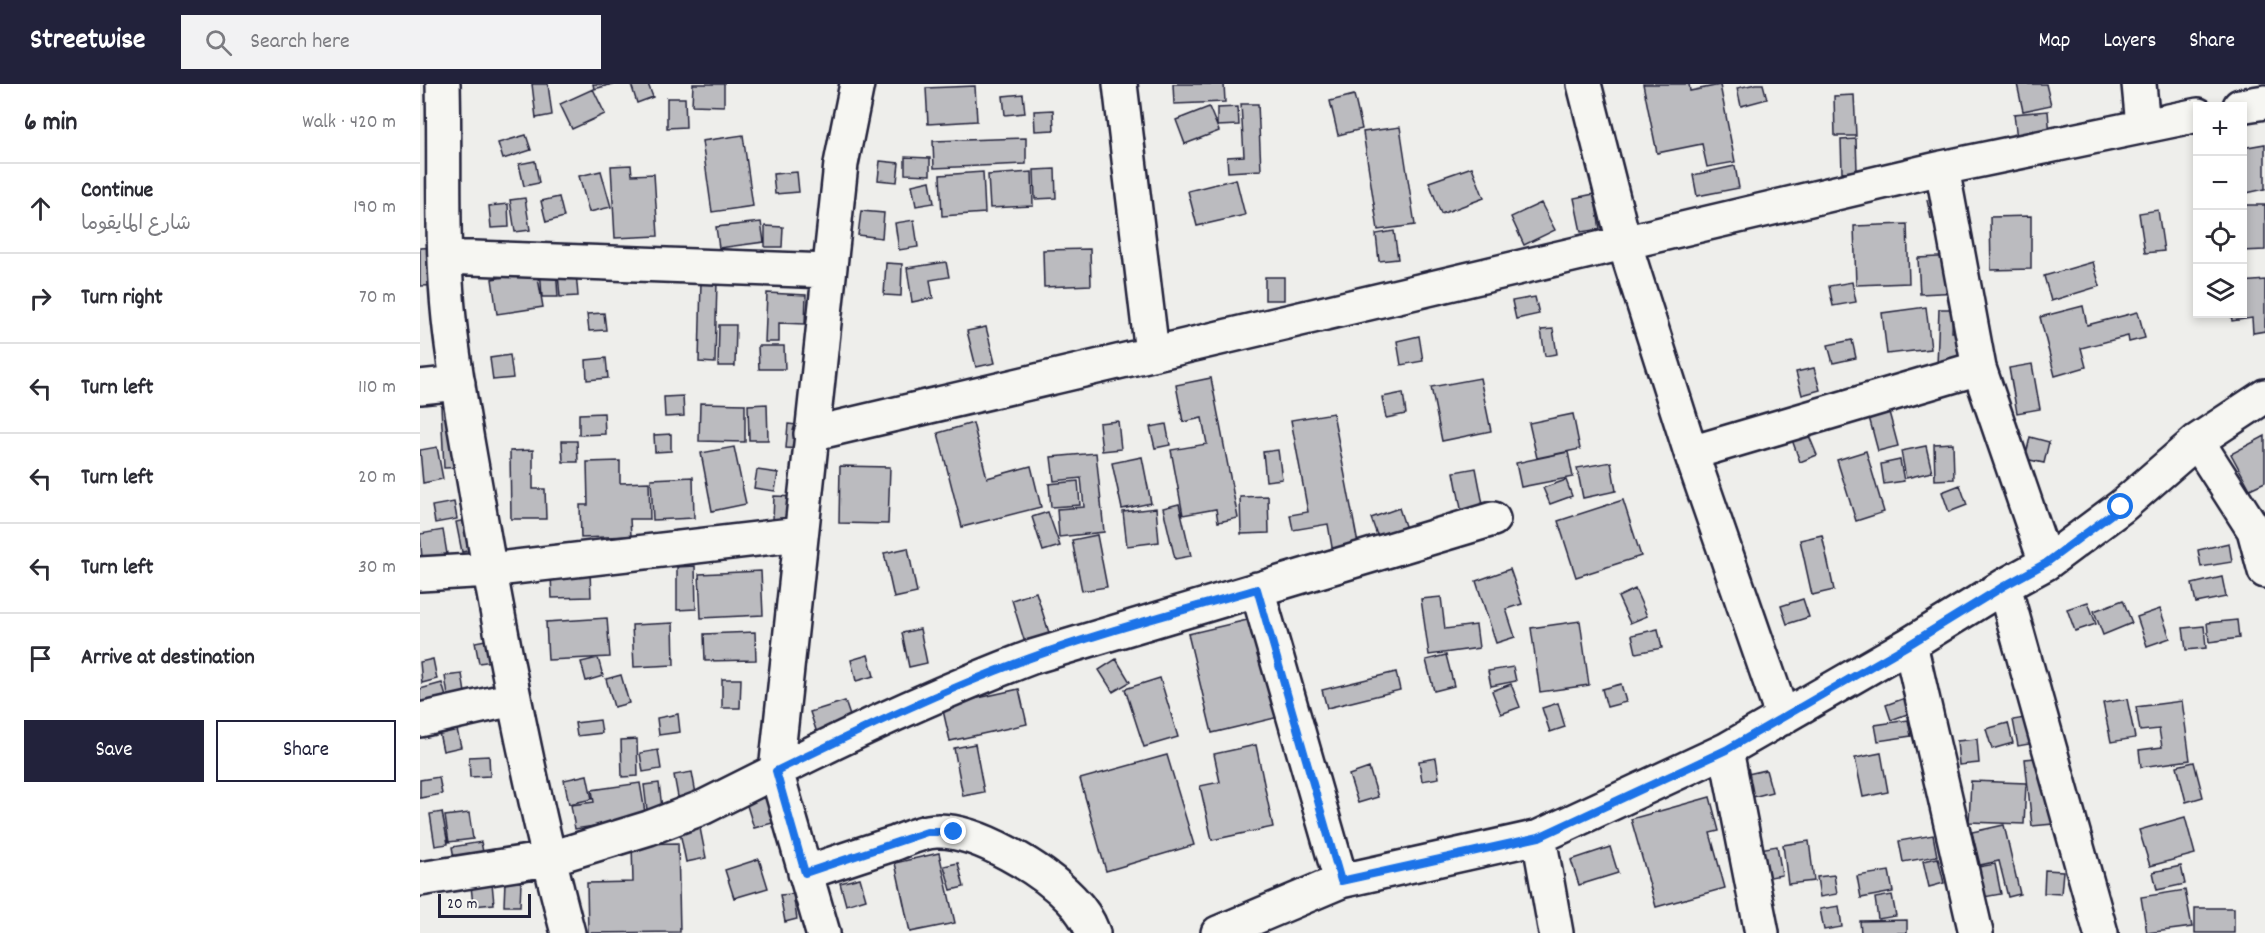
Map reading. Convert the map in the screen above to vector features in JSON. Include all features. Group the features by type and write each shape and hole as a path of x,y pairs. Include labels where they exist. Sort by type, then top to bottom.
{"street":[{"path":"443,84 449,318 458,383 513,699 548,859 568,933"},
{"path":"823,933 776,771 841,164 857,84"},
{"path":"1120,84 1152,353"},
{"path":"1584,84 1624,242 1691,453 1783,718"},
{"path":"2139,84 2143,126"},
{"path":"2247,105 2265,102"},
{"path":"811,434 1942,168 2193,116"},
{"path":"1942,168 1979,368 2046,563"},
{"path":"446,257 829,271"},
{"path":"1691,453 1979,368"},
{"path":"420,387 458,383"},
{"path":"1218,933 1341,881 1539,837 1726,750 2046,563 2121,507 2197,441 2265,396"},
{"path":"2197,441 2260,528 2265,571"},
{"path":"420,879 548,859 649,828 704,807 878,721 991,673 1087,639 1493,519"},
{"path":"420,574 490,570 800,534"},
{"path":"2004,586 2101,933"},
{"path":"1257,589 1341,881"},
{"path":"1910,644 1976,933"},
{"path":"420,720 513,699"},
{"path":"1726,750 1762,933"},
{"path":"805,873 927,832 954,832 1012,857 1046,879 1070,898 1087,918 1093,933"},
{"path":"1539,837 1556,933"}],"building":[{"path":"532,84 548,84 552,115 536,118"},
{"path":"593,84 613,84 594,89"},
{"path":"631,84 648,84 653,97 637,103"},
{"path":"693,84 724,84 724,106 692,105"},
{"path":"1173,84 1224,84 1225,102 1174,104"},
{"path":"1643,84 1689,84 1690,91 1720,85 1735,162 1707,167 1702,144 1657,153"},
{"path":"1763,84 1767,99 1741,106 1737,88"},
{"path":"2017,84 2046,84 2051,105 2023,111"},
{"path":"975,86 977,121 928,124 926,88"},
{"path":"593,89 605,114 572,129 560,104"},
{"path":"1023,94 1025,113 1005,115 1003,96"},
{"path":"1354,95 1362,129 1338,135 1330,101"},
{"path":"1854,95 1856,136 1835,136 1834,96"},
{"path":"667,98 685,98 686,127 667,128"},
{"path":"1241,104 1258,104 1261,170 1228,172 1227,157 1244,156"},
{"path":"1209,107 1219,131 1185,144 1176,120"},
{"path":"1238,107 1239,125 1217,126 1217,108"},
{"path":"1053,110 1054,130 1035,131 1034,111"},
{"path":"2048,111 2050,136 2017,139 2014,114"},
{"path":"1400,127 1415,225 1378,230 1363,132"},
{"path":"526,135 531,150 503,159 498,143"},
{"path":"743,135 753,206 712,212 702,141"},
{"path":"1026,138 1026,164 934,168 933,141"},
{"path":"1856,139 1857,171 1842,172 1841,140"},
{"path":"2265,144 2265,189 2247,193 2247,156 2247,147"},
{"path":"905,157 930,158 930,175 905,174"},
{"path":"535,161 539,183 524,186 519,164"},
{"path":"880,161 899,163 897,182 878,180"},
{"path":"631,165 632,175 654,174 658,236 615,238 611,166"},
{"path":"1735,166 1739,188 1697,196 1693,175"},
{"path":"1472,167 1484,198 1441,214 1429,182"},
{"path":"1055,169 1056,198 1035,199 1034,170"},
{"path":"601,171 611,207 589,212 579,176"},
{"path":"797,172 799,192 775,194 773,174"},
{"path":"983,172 985,213 942,216 940,175"},
{"path":"1032,172 1033,206 990,208 988,175"},
{"path":"1236,179 1245,215 1197,226 1188,191"},
{"path":"930,181 934,203 916,206 912,185"},
{"path":"1594,194 1600,229 1581,232 1574,198"},
{"path":"559,197 564,217 546,222 541,201"},
{"path":"1945,197 1949,216 1931,219 1927,200"},
{"path":"525,198 530,230 515,232 510,200"},
{"path":"1541,203 1555,230 1524,245 1511,217"},
{"path":"508,204 509,227 491,228 489,206"},
{"path":"2247,205 2265,205 2265,250 2247,251"},
{"path":"2158,210 2164,251 2145,253 2139,213"},
{"path":"861,211 884,213 882,238 858,235"},
{"path":"2031,216 2031,269 1991,270 1990,217"},
{"path":"914,220 918,247 899,250 895,223"},
{"path":"761,222 764,242 719,248 716,227"},
{"path":"1907,224 1909,283 1856,285 1854,226"},
{"path":"765,226 783,227 782,247 765,247"},
{"path":"1394,231 1398,259 1379,261 1376,234"},
{"path":"444,247 446,285 420,286 420,248"},
{"path":"1090,249 1091,285 1044,287 1043,250"},
{"path":"1958,256 1960,292 1920,294 1918,258"},
{"path":"946,262 949,277 930,280 933,298 912,302 907,268"},
{"path":"2093,262 2100,286 2051,301 2044,276"},
{"path":"886,263 902,264 901,296 884,295"},
{"path":"540,267 556,267 558,297 542,297"},
{"path":"537,272 543,307 497,314 492,279"},
{"path":"576,272 578,296 560,297 558,273"},
{"path":"1265,277 1284,277 1284,300 1265,300"},
{"path":"701,280 717,280 715,363 699,362"},
{"path":"2265,280 2265,331 2253,333 2252,318 2232,321 2232,318 2247,318 2247,282"},
{"path":"1852,282 1856,302 1833,306 1829,286"},
{"path":"767,293 806,295 805,324 779,323 779,342 765,342"},
{"path":"1535,297 1539,314 1516,319 1512,301"},
{"path":"2083,306 2087,325 2138,312 2145,338 2129,342 2128,336 2081,348 2086,367 2055,376 2040,317"},
{"path":"1926,307 1931,349 1887,354 1882,313"},
{"path":"1939,309 1953,309 1952,332 1978,332 1977,368 1937,367"},
{"path":"604,313 606,330 589,331 587,314"},
{"path":"719,325 736,325 735,366 718,366"},
{"path":"986,327 995,363 976,367 967,331"},
{"path":"1553,329 1557,354 1545,356 1541,330"},
{"path":"1419,336 1423,361 1401,365 1397,341"},
{"path":"1852,340 1856,358 1833,363 1828,345"},
{"path":"758,346 784,346 785,369 759,369"},
{"path":"510,355 513,378 493,380 490,358"},
{"path":"606,358 608,378 587,380 586,360"},
{"path":"2032,364 2040,409 2017,413 2009,368"},
{"path":"1814,368 1820,390 1802,395 1796,372"},
{"path":"1211,378 1238,518 1218,522 1216,509 1183,515 1171,450 1207,444 1202,418 1183,422 1176,385"},
{"path":"1480,378 1491,431 1442,441 1431,387"},
{"path":"1403,393 1406,414 1386,418 1382,397"},
{"path":"683,396 684,416 665,417 664,397"},
{"path":"700,403 745,404 745,442 699,441"},
{"path":"767,404 768,440 749,440 748,405"},
{"path":"441,406 462,406 465,467 444,468"},
{"path":"1889,412 1898,446 1878,451 1869,417"},
{"path":"604,413 605,434 579,435 579,414"},
{"path":"1333,413 1359,549 1333,553 1328,524 1293,530 1290,515 1308,512 1291,420"},
{"path":"1573,414 1580,449 1537,458 1529,423"},
{"path":"1118,421 1121,449 1102,451 1099,423"},
{"path":"973,423 987,478 1031,466 1041,507 962,527 938,433"},
{"path":"788,424 816,427 814,450 786,448"},
{"path":"1166,424 1170,445 1155,448 1150,427"},
{"path":"1807,431 1817,455 1800,462 1791,437"},
{"path":"671,434 671,451 655,452 654,435"},
{"path":"2265,436 2265,482 2250,489 2231,454"},
{"path":"2030,437 2049,442 2044,463 2025,459"},
{"path":"562,441 577,441 578,462 563,462"},
{"path":"1953,443 1954,479 1935,480 1934,444"},
{"path":"1926,446 1932,472 1906,478 1901,451"},
{"path":"437,447 443,479 423,483 420,450"},
{"path":"734,447 746,504 712,511 701,453"},
{"path":"533,450 533,489 545,489 546,519 511,519 510,451"},
{"path":"1278,450 1282,479 1266,481 1263,452"},
{"path":"1866,451 1884,512 1856,521 1837,460"},
{"path":"1568,452 1573,477 1521,487 1516,463"},
{"path":"1096,453 1104,532 1059,537 1057,509 1084,507 1081,478 1054,481 1051,457"},
{"path":"1142,457 1151,503 1122,509 1112,463"},
{"path":"1900,460 1904,481 1884,484 1881,464"},
{"path":"620,461 620,483 649,482 650,519 630,519 631,536 581,538 580,505 588,505 587,462"},
{"path":"1611,462 1616,491 1583,498 1577,468"},
{"path":"840,466 890,467 888,524 839,523"},
{"path":"1476,468 1484,510 1462,514 1454,472"},
{"path":"757,470 778,473 775,491 754,488"},
{"path":"693,477 694,518 653,520 651,479"},
{"path":"1566,480 1572,496 1550,504 1543,488"},
{"path":"1078,481 1080,505 1051,507 1049,484"},
{"path":"1960,485 1967,505 1949,512 1942,492"},
{"path":"774,496 798,497 797,521 773,520"},
{"path":"1268,496 1269,533 1241,534 1240,497"},
{"path":"1623,500 1641,556 1576,577 1558,521"},
{"path":"454,502 457,519 435,523 432,506"},
{"path":"1179,504 1191,556 1175,559 1163,508"},
{"path":"1156,508 1159,542 1127,546 1123,512"},
{"path":"1399,508 1406,529 1378,538 1371,518"},
{"path":"1048,512 1060,546 1043,551 1032,517"},
{"path":"475,518 482,548 462,552 456,522"},
{"path":"443,530 447,554 422,558 420,534"},
{"path":"1097,535 1107,587 1082,591 1072,540"},
{"path":"1822,535 1834,590 1812,595 1800,540"},
{"path":"2229,543 2232,562 2201,567 2198,550"},
{"path":"908,548 917,593 894,598 884,553"},
{"path":"695,566 696,609 677,610 677,567"},
{"path":"1510,569 1522,604 1506,609 1515,637 1496,643 1476,581"},
{"path":"761,571 763,615 701,618 699,574"},
{"path":"590,572 591,597 552,598 551,574"},
{"path":"2222,577 2226,597 2196,603 2192,584"},
{"path":"1635,589 1647,616 1630,623 1618,597"},
{"path":"1036,592 1053,645 1028,653 1012,600"},
{"path":"1441,597 1445,629 1476,625 1479,648 1429,655 1421,599"},
{"path":"1803,599 1809,617 1787,624 1781,606"},
{"path":"2123,600 2132,623 2103,635 2094,611"},
{"path":"2088,602 2096,624 2075,631 2067,609"},
{"path":"2160,609 2170,638 2147,646 2137,617"},
{"path":"1260,617 1283,716 1212,733 1188,634"},
{"path":"607,618 610,657 548,660 546,622"},
{"path":"2237,620 2239,638 2209,642 2207,623"},
{"path":"1580,621 1589,685 1540,692 1531,628"},
{"path":"673,623 674,665 634,667 632,625"},
{"path":"2204,626 2206,648 2186,650 2183,628"},
{"path":"920,629 927,663 909,667 902,633"},
{"path":"1658,629 1662,648 1636,653 1632,635"},
{"path":"755,632 756,660 705,661 704,634"},
{"path":"496,638 500,660 479,663 475,642"},
{"path":"868,655 874,676 856,681 851,660"},
{"path":"1446,655 1454,686 1434,691 1426,660"},
{"path":"598,658 603,676 586,681 581,662"},
{"path":"433,659 437,679 422,683 420,662"},
{"path":"1116,659 1130,682 1113,692 1099,670"},
{"path":"1513,667 1516,681 1491,686 1488,671"},
{"path":"1396,672 1400,690 1327,708 1322,690"},
{"path":"462,674 465,693 448,696 445,676"},
{"path":"621,675 629,703 614,707 606,679"},
{"path":"1160,678 1178,737 1144,747 1125,689"},
{"path":"722,679 741,679 740,708 722,708"},
{"path":"442,683 446,697 420,705 420,689"},
{"path":"1511,684 1520,707 1501,714 1492,691"},
{"path":"1621,684 1626,702 1607,707 1602,689"},
{"path":"1019,689 1027,724 950,741 942,706"},
{"path":"1908,697 1913,712 1891,720 1886,705"},
{"path":"2127,699 2135,738 2111,742 2103,703"},
{"path":"845,701 853,725 818,736 810,712"},
{"path":"2182,701 2190,760 2141,767 2139,750 2162,747 2159,729 2140,731 2136,707"},
{"path":"1558,703 1565,727 1550,732 1542,708"},
{"path":"678,714 680,732 659,735 657,718"},
{"path":"2030,717 2035,743 2018,746 2013,720"},
{"path":"600,720 602,733 577,736 575,723"},
{"path":"1908,720 1911,736 1878,741 1875,725"},
{"path":"2008,723 2013,743 1992,749 1986,729"},
{"path":"456,725 461,747 443,751 438,728"},
{"path":"637,739 638,776 622,777 621,740"},
{"path":"1977,739 1979,763 1959,765 1957,741"},
{"path":"975,744 984,792 963,796 954,748"},
{"path":"1256,745 1273,827 1212,840 1200,786 1220,782 1214,754"},
{"path":"658,750 661,769 643,772 640,753"},
{"path":"1881,753 1888,792 1863,797 1855,758"},
{"path":"1167,755 1194,845 1106,871 1080,779"},
{"path":"489,756 490,776 470,777 469,757"},
{"path":"2046,757 2053,824 2032,826 2025,759"},
{"path":"1436,758 1439,778 1422,781 1419,761"},
{"path":"2194,762 2203,797 2186,802 2177,766"},
{"path":"1369,768 1378,797 1358,803 1349,775"},
{"path":"1766,770 1772,792 1749,798 1743,775"},
{"path":"692,772 696,794 678,797 674,775"},
{"path":"587,775 592,799 569,804 564,780"},
{"path":"439,777 442,794 420,798 420,780"},
{"path":"1971,781 2026,783 2024,824 1969,822"},
{"path":"640,783 646,818 575,829 571,805 594,802 592,790"},
{"path":"659,783 662,808 647,810 644,785"},
{"path":"778,789 787,819 754,828 745,799"},
{"path":"1710,797 1719,831 1710,833 1725,888 1656,907 1631,819"},
{"path":"442,812 448,844 435,846 430,814"},
{"path":"469,813 473,839 449,842 445,816"},
{"path":"2185,817 2195,854 2150,866 2139,830"},
{"path":"2004,825 2020,894 2008,897 1999,861 1980,865 1972,832"},
{"path":"700,828 706,858 686,862 680,832"},
{"path":"1933,835 1937,856 1903,862 1899,841"},
{"path":"1809,841 1814,881 1788,884 1783,845"},
{"path":"481,842 484,857 455,863 452,847"},
{"path":"678,843 680,932 588,933 587,883 633,882 632,844"},
{"path":"1777,846 1782,875 1765,878 1759,849"},
{"path":"1610,847 1618,873 1579,885 1571,860"},
{"path":"939,853 955,923 910,932 895,863"},
{"path":"1938,858 1944,883 1929,887 1923,861"},
{"path":"759,859 768,888 734,898 725,870"},
{"path":"958,863 964,887 951,890 944,866"},
{"path":"1995,864 2001,894 1984,897 1978,867"},
{"path":"2181,866 2185,884 2157,890 2153,872"},
{"path":"2045,870 2063,871 2061,894 2044,893"},
{"path":"1889,871 1893,892 1861,898 1857,876"},
{"path":"1834,875 1837,894 1820,897 1817,877"},
{"path":"860,878 866,899 846,905 840,883"},
{"path":"505,881 521,882 520,906 504,906"},
{"path":"492,883 494,904 473,906 471,885"},
{"path":"2185,890 2192,927 2147,933 2141,897"},
{"path":"793,894 797,919 785,922 780,895"},
{"path":"1892,895 1896,916 1878,919 1875,898"},
{"path":"1839,906 1842,927 1824,930 1820,909"},
{"path":"2195,908 2234,908 2234,933 2195,933"},
{"path":"1907,920 1907,933 1861,933 1860,921"}],"route":[{"path":"954,832 927,832 805,873 776,771 878,721 1032,657 1257,589 1341,881 1539,837 1726,750 2046,563 2121,507"}]}
